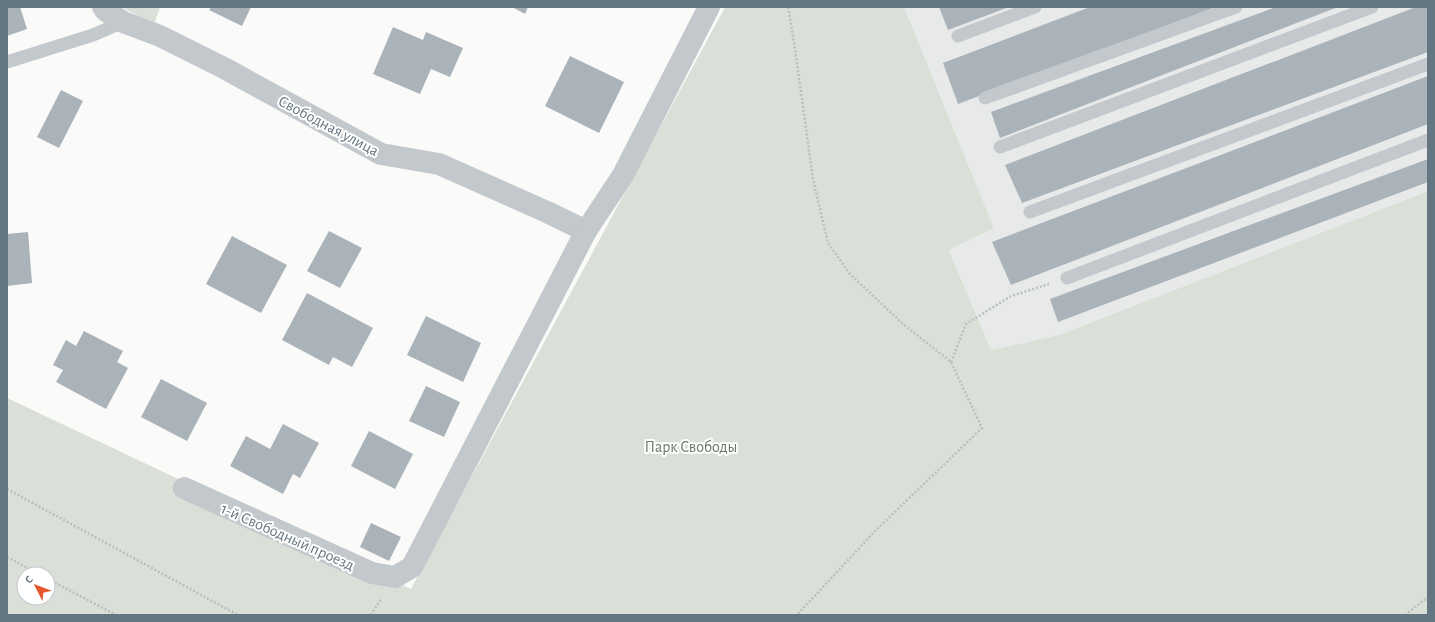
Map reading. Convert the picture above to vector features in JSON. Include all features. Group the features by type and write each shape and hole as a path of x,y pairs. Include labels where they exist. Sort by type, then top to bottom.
{"street":[{"name":"Свободная улица","path":"103,7 123,22 160,36 224,68 382,154 439,164 586,231"},
{"path":"586,231 623,174 709,7"},
{"name":"1-й Свободный проезд","path":"184,488 372,574 395,577 412,567 586,231"}],"lane":[{"path":"958,36 1035,7"},
{"path":"985,98 1236,7"},
{"path":"1000,147 1372,7"},
{"path":"7,62 93,35 123,22"},
{"path":"1030,212 1428,64"},
{"path":"1067,278 1428,140"}],"path":[{"path":"788,7 812,180 828,243 850,274 904,325 951,362 982,428 876,530 797,615"},
{"path":"951,362 966,324 1011,296 1067,278"},
{"path":"7,490 238,615"},
{"path":"7,557 24,566"},
{"path":"56,583 116,615"},
{"path":"1405,615 1428,597"}],"shaded area":[{"path":"904,7 1428,7 1428,191 1059,335 991,350 949,250 994,228"}],"green space":[{"path":"122,7 160,7 154,25"},
{"name":"Парк Свободы","path":"725,7 904,7 994,228 949,250 991,350 1059,335 1428,191 1428,615 7,615 7,398 411,589"}],"building":[{"path":"7,7 20,7 27,29 7,36"},
{"path":"211,7 251,7 242,26 209,10"},
{"path":"512,7 528,7 525,14"},
{"path":"939,7 1009,7 948,30"},
{"path":"1090,7 1216,7 958,104 943,63"},
{"path":"1276,7 1338,7 1000,138 991,112"},
{"path":"1416,7 1428,7 1428,52 1022,203 1005,165"},
{"path":"393,27 423,40 426,32 463,48 450,77 431,69 420,94 373,74"},
{"path":"570,56 624,82 599,133 545,106"},
{"path":"1428,76 1428,124 1011,285 992,242"},
{"path":"61,90 83,101 59,148 37,137"},
{"path":"1428,159 1428,182 1058,322 1050,299"},
{"path":"329,231 362,248 340,288 307,271"},
{"path":"28,232 32,283 7,286 7,234"},
{"path":"232,236 287,265 261,313 206,284"},
{"path":"307,293 373,328 352,367 333,357 329,365 282,340"},
{"path":"426,316 481,343 463,382 407,355"},
{"path":"84,331 123,351 117,362 128,368 106,409 56,382 63,370 53,365 66,340 76,346"},
{"path":"161,379 207,403 187,441 141,417"},
{"path":"426,386 460,402 444,437 409,421"},
{"path":"283,424 319,443 300,478 293,474 283,494 230,466 246,436 270,449"},
{"path":"369,431 413,454 395,489 351,466"},
{"path":"371,523 401,537 389,561 360,547"}]}
